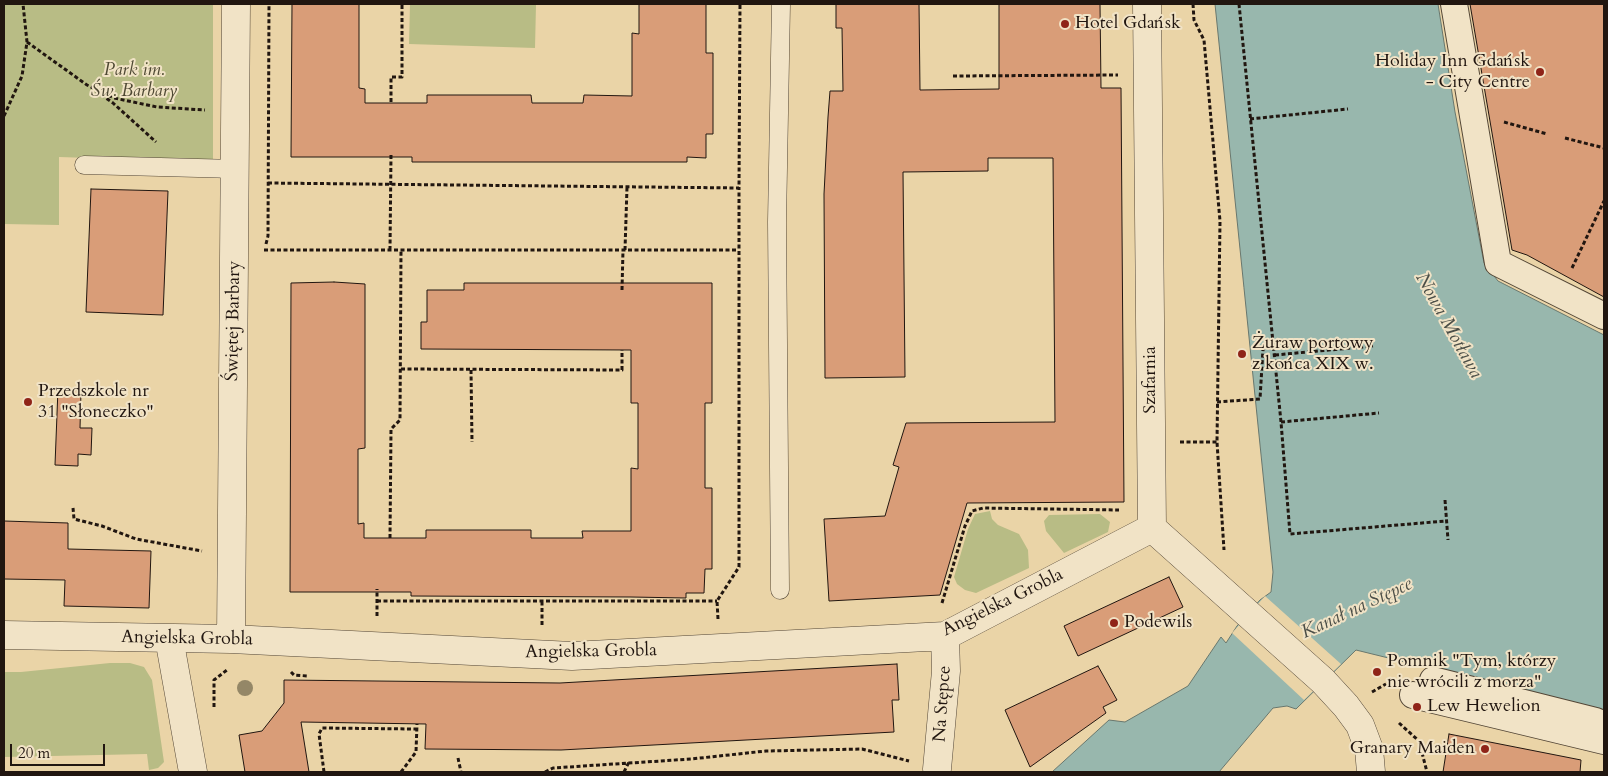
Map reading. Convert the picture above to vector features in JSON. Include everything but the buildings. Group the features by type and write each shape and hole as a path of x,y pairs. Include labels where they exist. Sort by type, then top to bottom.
{"street":[{"name":"Świętej Barbary","path":"231,639 236,4"},
{"name":"Szafarnia","path":"1147,4 1152,528"},
{"path":"1454,4 1498,263 1604,316"},
{"path":"1152,528 1323,681 1360,725 1369,749 1371,772"},
{"name":"Angielska Grobla","path":"4,635 231,639 572,656 943,622 1152,528"},
{"name":"Na Stępce","path":"937,770 946,680 943,622"},
{"path":"169,638 193,772"},
{"path":"1604,732 1596,721 1423,688 1604,741"}],"lane":[{"path":"780,590 777,222 781,4"},
{"path":"84,165 185,168 236,175"}],"path":[{"path":"4,116 22,76 27,42 23,4"},
{"path":"269,4 269,182"},
{"path":"391,102 391,77 402,77 402,4"},
{"path":"718,624 717,601 739,568 738,188 740,4"},
{"path":"1193,4 1194,20 1204,40 1220,221 1217,442 1224,559"},
{"path":"1239,4 1274,347 1290,534 1446,520"},
{"path":"27,42 114,103 185,168"},
{"path":"953,76 1126,75"},
{"path":"88,85 114,98 157,107 210,111"},
{"path":"1250,119 1348,109"},
{"path":"1474,114 1547,134"},
{"path":"1565,138 1604,148"},
{"path":"390,154 390,250"},
{"path":"236,175 269,182 738,188"},
{"path":"622,290 626,187"},
{"path":"1560,293 1604,201"},
{"path":"264,250 738,250"},
{"path":"390,538 391,429 400,420 401,250"},
{"path":"1274,355 1373,346"},
{"path":"1217,402 1260,399 1263,350 1274,347"},
{"path":"401,369 622,370 622,350"},
{"path":"471,370 472,442"},
{"path":"1281,422 1379,413"},
{"path":"1173,441 1217,442"},
{"path":"1445,500 1448,540"},
{"path":"73,508 74,519 164,546 206,552"},
{"path":"943,622 965,526 972,511 983,508 1127,510"},
{"path":"377,589 377,619"},
{"path":"377,600 717,601"},
{"path":"542,601 542,631"},
{"path":"1397,721 1419,741 1427,772"},
{"path":"401,772 416,752 416,724"},
{"path":"324,772 318,734 322,728 416,729"},
{"path":"545,772 553,768 691,759 766,751 862,749 912,761"},
{"path":"458,758 461,772"},
{"path":"624,772 629,762"}],"green space":[{"name":"Park im. Św. Barbary","path":"4,4 213,4 213,162 59,157 59,225 4,224"},
{"path":"410,4 536,5 535,48 409,44"},
{"path":"990,511 992,519 998,525 1019,534 1028,550 1029,568 976,593 965,590 957,584 954,577 968,529 975,514"},
{"path":"1100,514 1110,522 1108,532 1064,553 1046,531 1044,521 1049,515"},
{"path":"130,663 144,667 152,680 164,762 158,768 149,770 147,754 4,757 4,672"}],"water":[{"path":"1215,4 1438,4 1455,112 1484,263 1498,281 1604,335 1604,711 1356,650 1296,709 1287,706 1273,708 1219,772 1052,772 1109,720 1125,722 1188,686 1221,637 1226,643 1237,626 1260,600 1271,592 1273,572"}],"pier":[{"path":"1265,596 1341,664 1304,700 1232,633"}],"place":[{"name":"Hotel Gdańsk","path":"1065,24"},
{"name":"Holiday Inn Gdańsk - City Centre","path":"1540,72"},
{"name":"Żuraw portowy z końca XIX w.","path":"1242,354"},
{"name":"Przedszkole nr 31 \"Słoneczko\"","path":"28,402"},
{"name":"Podewils","path":"1114,623"},
{"name":"Pomnik \"Tym, którzy nie wrócili z morza\"","path":"1377,672"},
{"name":"Lew Hewelion","path":"1417,707"},
{"name":"Granary Maiden","path":"1485,749"}],"water label":[{"name":"Nowa Motława","path":"1448,326"},
{"name":"Kanał na Stępce","path":"1357,609"}]}
